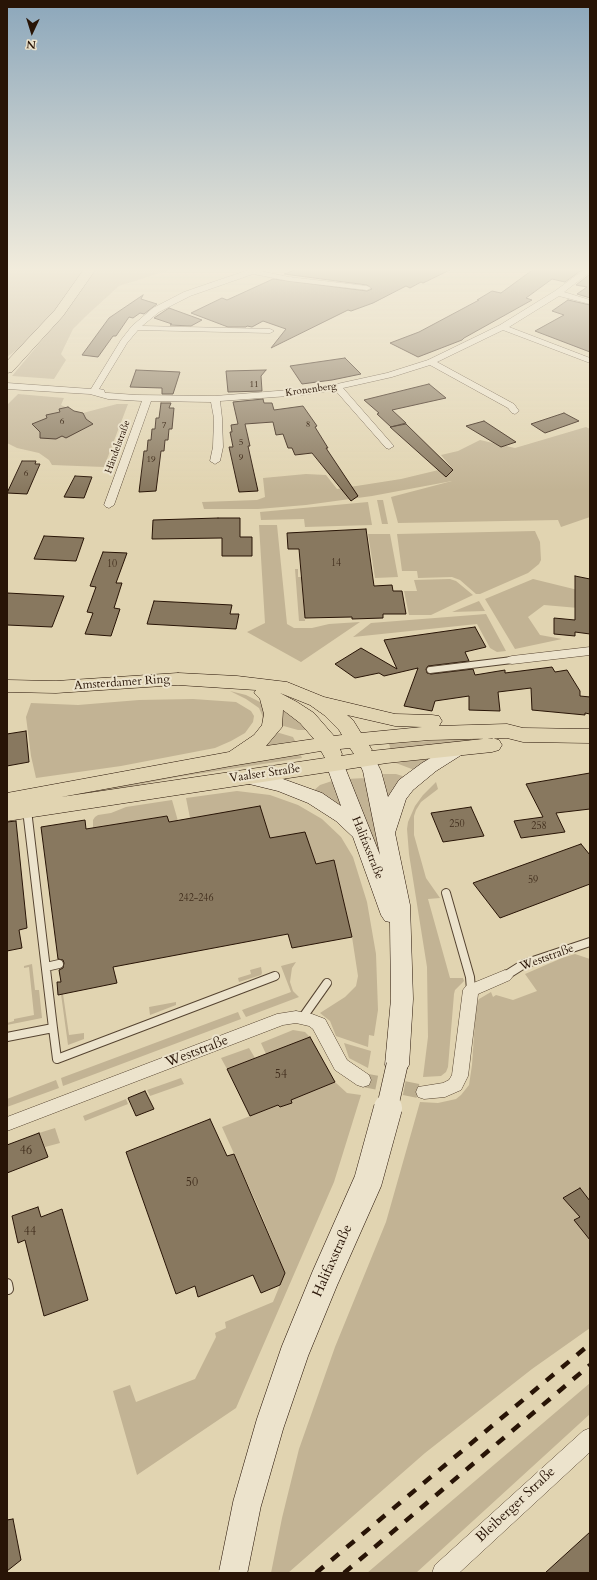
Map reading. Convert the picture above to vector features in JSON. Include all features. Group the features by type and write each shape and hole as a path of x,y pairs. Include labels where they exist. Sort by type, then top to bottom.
{"main road":[{"path":"7,369 31,343"},
{"name":"Amsterdamer Ring","path":"7,686 56,687 178,679 237,682 287,688 317,701 340,718 361,749"},
{"name":"Amsterdamer Ring","path":"237,682 269,695 290,706 307,718 319,731 331,754"},
{"path":"231,758 261,740 272,727 274,714 269,695"},
{"path":"317,701 395,720 429,722 481,720 513,736"},
{"name":"Vaalser Straße","path":"7,800 24,806 248,777 331,754 361,749 430,733 513,736 590,736"},
{"name":"Vaalser Straße","path":"361,749 460,748 494,745 513,736"},
{"path":"386,833 394,804 406,785 429,767 460,748"},
{"name":"Halifaxstraße","path":"233,1573 248,1504 270,1424 295,1351 325,1278 368,1181 391,1096 397,1065 402,999 400,905 374,778 361,749"},
{"name":"Vaalser Straße","path":"24,806 231,758 331,754"},
{"name":"Halifaxstraße","path":"331,754 382,886 400,943"},
{"path":"248,777 283,786 315,798 343,816 362,836"}],"street":[{"path":"93,392 124,343"},
{"name":"Kronenberg","path":"7,386 93,392 108,396 215,399 277,394 337,387 389,375 431,362 471,343"},
{"path":"543,343 590,361"},
{"path":"431,362 511,406 515,411"},
{"path":"337,387 389,446"},
{"name":"Händelstraße","path":"108,505 148,397"},
{"path":"215,399 218,418 218,447 215,461"},
{"path":"512,660 590,651"},
{"name":"Weststraße","path":"471,990 505,976"},
{"path":"424,1092 445,1090 455,1084 460,1076 471,990"},
{"path":"303,1017 318,1024 341,1065 363,1080"},
{"name":"Weststraße","path":"7,1124 282,1019 303,1017"},
{"name":"Bleiberger Straße","path":"443,1573 590,1438"}],"lane":[{"path":"430,670 512,660"},
{"path":"24,806 57,1059 275,976"},
{"path":"446,893 470,977 471,990"},
{"name":"Weststraße","path":"505,976 524,964 590,942"},
{"path":"46,967 59,964"},
{"path":"303,1017 327,983"},
{"path":"7,1037 53,1028"}],"shaded area":[{"path":"7,343 25,343 23,345 7,357"},
{"path":"40,343 66,343 61,354 66,360 54,379 12,376"},
{"path":"18,394 64,398 61,405 83,413 117,404 128,404 104,467 52,465 49,460 39,453 17,448 7,443 7,405"},
{"path":"586,427 590,429 590,517 561,527 558,520 398,523 391,497 452,481 372,496 306,505 258,509 204,509 202,502 257,500 265,497 263,478 306,474 326,475 337,489 401,479 451,467 441,455 458,451 480,440 515,448"},
{"path":"377,500 383,500 388,524 382,524"},
{"path":"368,502 372,525 305,527 304,519 261,520 260,512"},
{"path":"259,525 277,525 287,624 294,628 312,628 329,624 360,622 301,662 247,632 265,623"},
{"path":"535,531 540,542 541,560 539,564 528,573 480,594 476,594 460,580 452,577 418,578 417,571 402,571 397,534"},
{"path":"368,534 390,534 398,577 375,578"},
{"path":"295,569 298,569 298,577 301,577 305,621 299,621"},
{"path":"450,579 456,581 473,595 431,615 409,615 404,591 417,591 414,580"},
{"path":"533,579 590,593 590,609 544,605 528,617 540,635 562,639 515,649 485,599"},
{"path":"479,601 485,611 452,612"},
{"path":"486,614 506,651 497,652 490,648 477,624 353,637 371,623"},
{"path":"230,691 246,695 260,702 266,709 263,722 259,708"},
{"path":"193,699 236,702 251,711 254,716 253,722 245,733 215,748 121,766 36,778 31,756 26,717 31,703 78,705 139,700"},
{"path":"282,710 307,730 298,730 280,725"},
{"path":"276,732 293,737 295,741 264,746"},
{"path":"470,738 472,741 391,750 389,744"},
{"path":"300,753 302,758 178,777 76,797 73,795"},
{"path":"432,758 417,771 396,763"},
{"path":"383,774 396,774 409,778 387,800"},
{"path":"366,778 384,865 346,779"},
{"path":"335,780 348,811 312,792 320,785"},
{"path":"436,782 438,789 421,802 416,810 414,816 414,835 426,878 440,898 428,899 450,978 463,978 464,981 455,990 454,994 448,1067 446,1072 441,1076 423,1077 428,1037 427,967 409,854 407,829 408,822 415,806 423,795"},
{"path":"237,791 270,795 298,805 322,819 341,837 353,857 367,902 376,954 378,1010 374,1036 369,1035 368,1047 336,1036 330,1021 320,1013 345,997 356,986 358,976 352,937 334,860 316,864 270,838 190,818 186,798"},
{"path":"172,800 178,821 169,822 166,816 93,828 93,820 98,815 111,813 126,807"},
{"path":"575,954 590,959 590,1328 532,1369 425,1453 288,1573 271,1573 282,1518 299,1449 335,1347 386,1222 420,1102 438,1103 456,1099 469,1085 472,1065 476,1006 479,999 491,992 493,997 496,995 513,1000 537,991 525,974"},
{"path":"296,962 292,968 290,982 293,991 299,997 246,1017 242,1010 291,992 281,966"},
{"path":"32,964 35,990 39,990 42,1018 7,1025 7,1023 14,1021 14,1019 34,1015 29,967 24,968 24,966"},
{"path":"261,967 261,975 239,982 238,978 251,974 250,970"},
{"path":"61,994 63,994 69,1035 84,1033 84,1039 68,1045"},
{"path":"176,1002 176,1005 150,1015 149,1007"},
{"path":"238,1012 241,1019 63,1086 61,1078"},
{"path":"293,1030 305,1032 310,1037 266,1054 261,1043"},
{"path":"344,1043 371,1051 368,1068 349,1058"},
{"path":"249,1048 255,1058 227,1069 221,1058"},
{"path":"181,1078 184,1084 150,1096 147,1090"},
{"path":"56,1080 59,1088 7,1107 7,1099"},
{"path":"335,1082 347,1093 361,1095 334,1182 236,1408 137,1475 113,1391 130,1385 136,1402 195,1379 216,1337 215,1333 226,1328 225,1322 273,1302 285,1273 259,1209 222,1127 278,1105 280,1107 292,1103 291,1100"},
{"path":"126,1099 128,1104 85,1121 83,1116"},
{"path":"55,1128 60,1143 45,1147 39,1133"},
{"path":"590,1383 590,1414 416,1573 367,1573"}],"building":[{"path":"91,343 108,343 98,357 82,355"},
{"path":"275,343 282,343 271,348"},
{"path":"391,343 455,343 418,357"},
{"path":"566,343 590,343 590,352"},
{"path":"345,358 361,374 302,384 290,366"},
{"path":"136,370 180,372 173,394 162,394 162,388 130,387"},
{"path":"266,370 261,376 262,391 228,392 226,371"},
{"path":"429,384 446,398 392,410 406,423 391,427 377,414 379,413 364,400"},
{"path":"263,399 264,403 272,403 274,410 303,406 317,426 315,427 328,448 326,448 358,496 351,501 312,453 295,455 292,448 288,448 283,434 276,435 273,422 245,424 250,446 248,446 258,491 239,492 229,447 233,447 230,432 232,432 231,425 238,424 233,402"},
{"path":"161,403 171,403 169,408 174,408 172,429 169,429 168,440 165,440 164,451 161,451 156,491 139,492 144,451 147,451 148,440 151,440 152,429 155,429 156,418 159,418"},
{"path":"68,407 74,411 83,413 86,419 93,424 66,438 62,436 56,439 40,438 40,432 32,424 47,418 46,415 60,412 59,409"},
{"path":"564,413 579,421 545,433 531,424"},
{"path":"484,421 516,442 501,447 466,426"},
{"path":"406,424 453,470 446,477 390,427"},
{"path":"22,461 36,461 35,464 40,464 27,494 7,493"},
{"path":"75,476 92,477 84,498 64,497"},
{"path":"240,518 240,537 252,537 252,556 222,556 222,538 152,539 153,520"},
{"path":"366,529 374,586 392,585 393,591 402,591 406,614 383,614 383,618 305,618 299,549 288,549 287,533"},
{"path":"44,536 84,538 76,561 34,559"},
{"path":"103,552 127,553 116,583 122,583 114,608 120,609 111,636 85,634 93,613 87,612 96,587 90,586"},
{"path":"575,576 590,579 590,634 575,632 575,636 554,634 554,618 575,620"},
{"path":"7,593 64,596 52,627 7,625"},
{"path":"154,601 232,605 230,614 239,614 236,629 147,624"},
{"path":"475,627 486,647 465,652 469,661 428,666 426,669 427,673 431,674 473,669 475,675 505,670 505,673 552,667 555,672 567,670 580,691 580,696 590,697 590,714 585,713 585,715 532,710 531,688 498,692 500,711 469,710 469,696 435,701 432,711 404,706 418,668 384,676 379,673 355,678 335,664 361,648 397,669 384,640"},
{"path":"26,731 29,762 7,766 7,734"},
{"path":"590,773 590,809 556,813 565,832 521,838 514,821 543,817 526,784"},
{"path":"260,806 270,838 305,832 316,864 334,860 352,937 292,948 288,934 113,967 117,983 58,995 57,982 61,982 59,970 63,968 64,963 63,960 58,959 41,827 85,820 86,829 167,816 169,822"},
{"path":"471,807 484,836 443,842 431,813"},
{"path":"16,821 27,928 19,930 22,948 7,951 7,822"},
{"path":"581,844 590,855 590,884 500,918 473,883"},
{"path":"310,1037 335,1082 291,1100 292,1103 280,1107 278,1105 250,1116 227,1069"},
{"path":"145,1091 154,1109 136,1116 128,1098"},
{"path":"210,1119 227,1156 234,1154 285,1273 280,1285 261,1293 253,1275 198,1297 195,1286 176,1294 126,1152"},
{"path":"39,1133 48,1157 7,1173 7,1145"},
{"path":"580,1188 590,1201 590,1240 574,1220 580,1217 563,1198"},
{"path":"38,1207 41,1217 62,1209 88,1300 44,1316 25,1240 18,1243 12,1216"},
{"path":"13,1519 21,1560 7,1571 7,1520"},
{"path":"590,1532 590,1573 545,1573"}],"tunnel":[{"path":"363,1080 424,1092"}],"railway":[{"path":"316,1573 590,1344"},
{"path":"344,1573 590,1365"}]}
